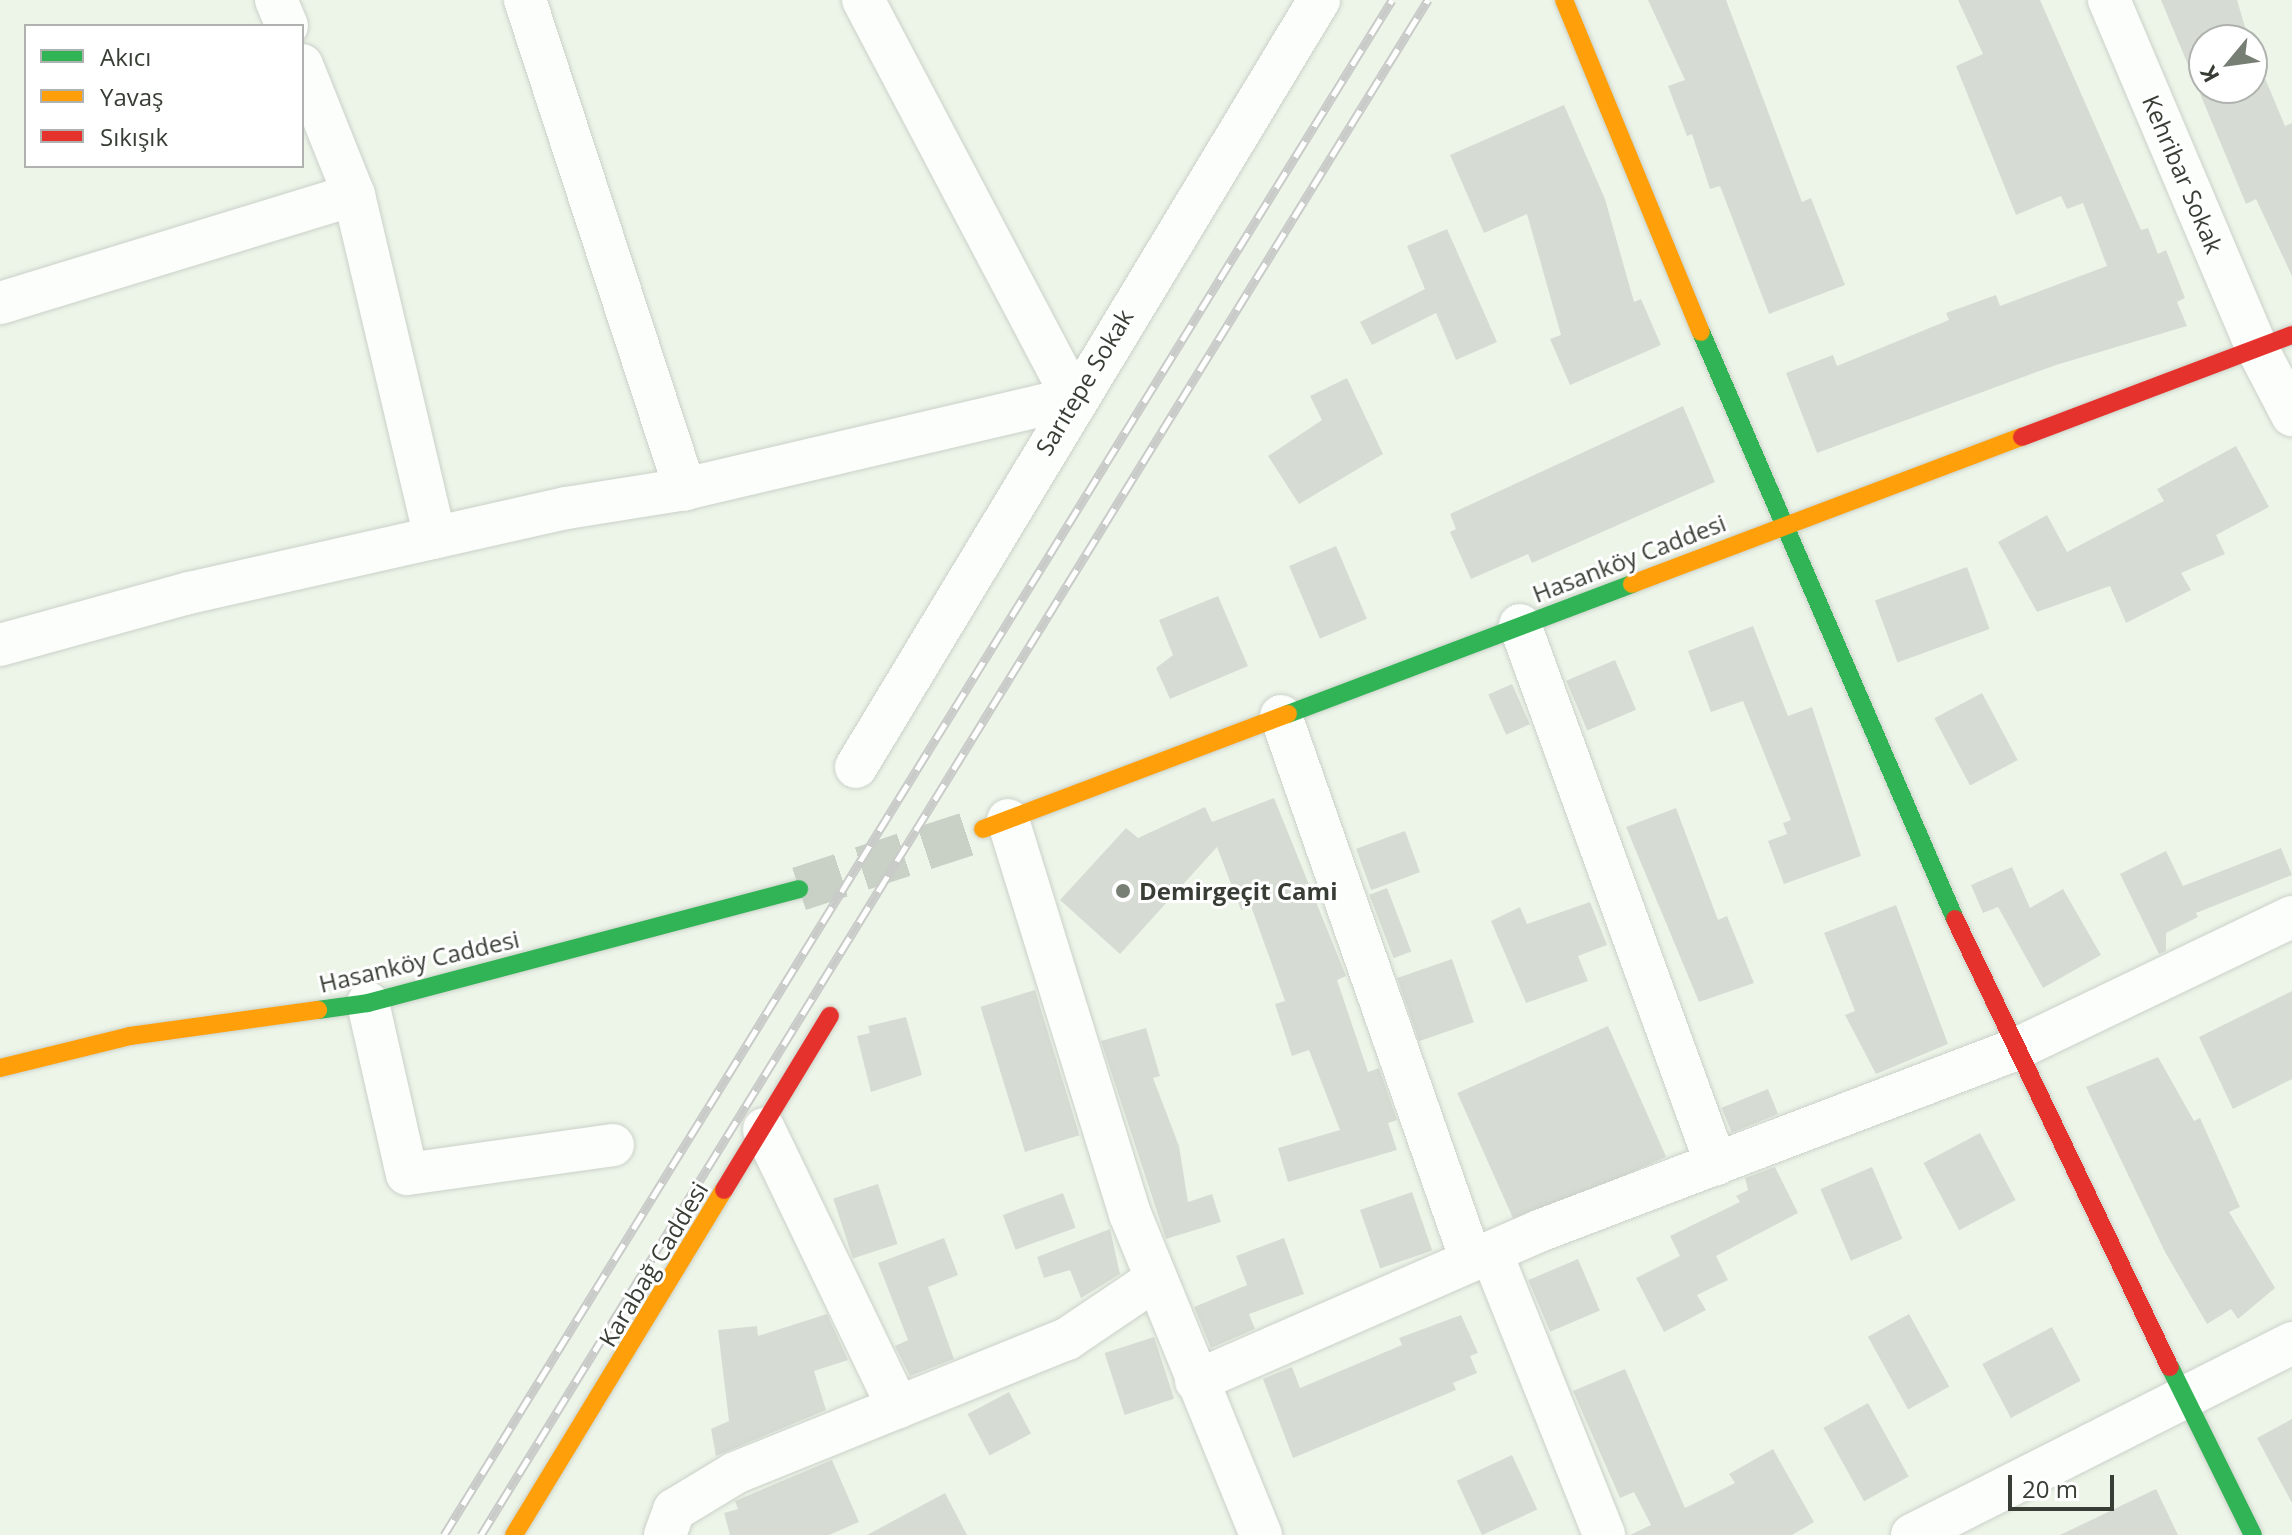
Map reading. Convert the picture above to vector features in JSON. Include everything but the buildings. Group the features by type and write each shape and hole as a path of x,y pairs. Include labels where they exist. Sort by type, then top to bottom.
{"street":[{"path":"276,0 286,24"},
{"path":"525,0 685,489"},
{"path":"0,645 189,593 435,538 685,489 1073,398 863,0"},
{"name":"Sarıtepe Sokak","path":"856,767 1073,398 1319,0"},
{"path":"1564,0 1780,526 2014,1050 2253,1535"},
{"name":"Kehribar Sokak","path":"2109,0 2274,342 2292,415"},
{"path":"304,70 354,195 435,538"},
{"path":"0,303 354,195"},
{"name":"Hasanköy Caddesi","path":"996,824 2274,342"},
{"path":"1520,625 1716,1164"},
{"path":"1281,716 1481,1256 1604,1535"},
{"path":"996,824 1156,1279 1261,1535"},
{"name":"Hasanköy Caddesi","path":"0,1068 130,1036 368,1003 799,889"},
{"path":"1196,1381 1481,1256 2014,1050 2292,917"},
{"path":"368,1003 407,1174 613,1145"},
{"name":"Karabağ Caddesi","path":"514,1535 830,1016"},
{"path":"764,1129 898,1407"},
{"path":"665,1535 674,1510 735,1473 1067,1339 1156,1279"},
{"path":"1912,1535 2292,1343"}],"tunnel":[{"path":"799,889 983,829"}],"railway":[{"path":"444,1535 1392,0"},
{"path":"481,1535 1428,0"}],"traffic: fast":[{"path":"1701,332 1955,919"},
{"path":"1288,714 1632,584"},
{"path":"318,1010 368,1003 799,889"},
{"path":"2170,1367 2253,1535"}],"traffic: slow":[{"path":"1564,0 1701,332"},
{"path":"1632,584 2022,437"},
{"path":"983,829 1288,714"},
{"path":"0,1068 130,1036 318,1010"},
{"path":"514,1535 724,1190"}],"traffic: jam":[{"path":"2022,437 2292,335"},
{"path":"1955,919 2170,1367"},
{"path":"724,1190 830,1016"}],"place":[{"name":"Demirgeçit Cami","path":"1123,891"}]}
